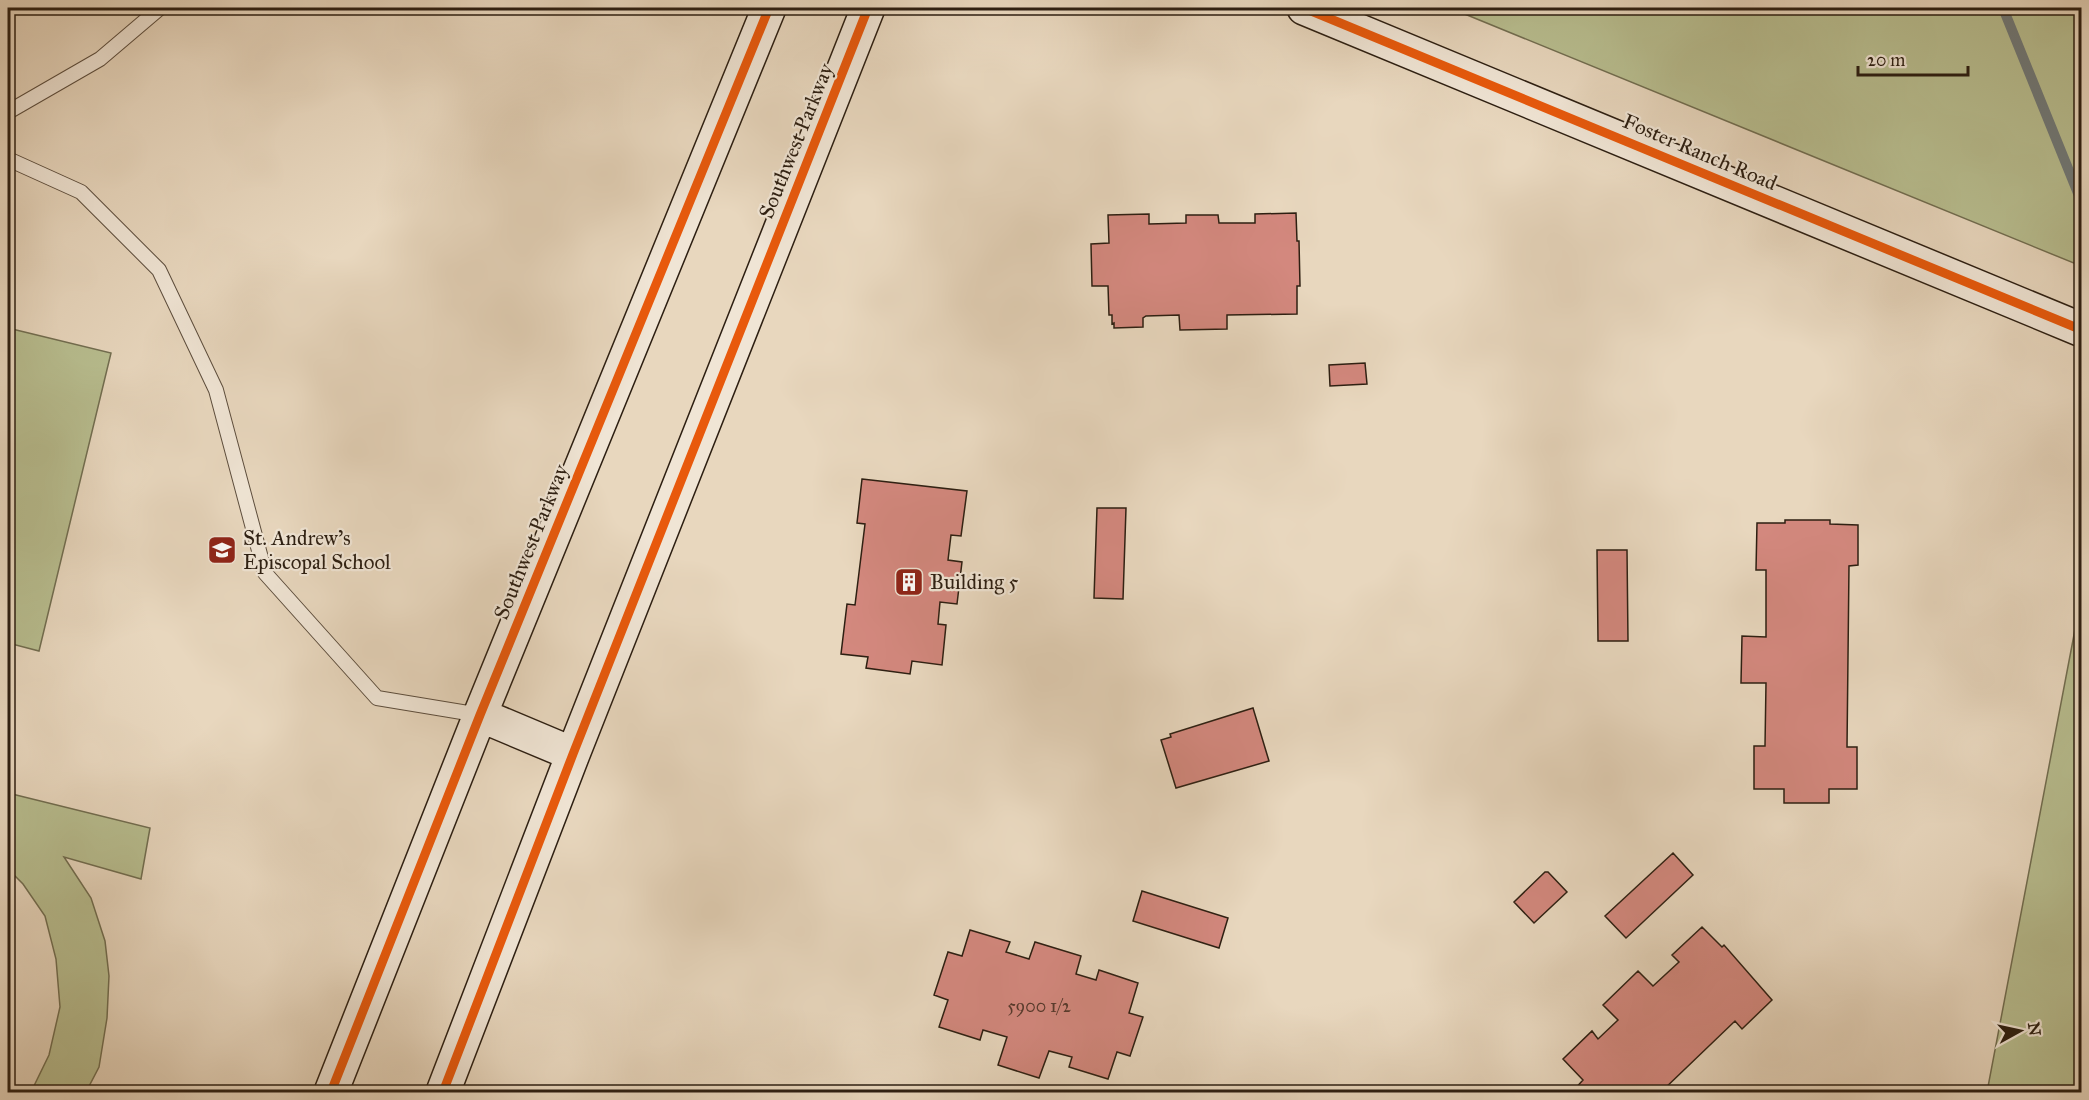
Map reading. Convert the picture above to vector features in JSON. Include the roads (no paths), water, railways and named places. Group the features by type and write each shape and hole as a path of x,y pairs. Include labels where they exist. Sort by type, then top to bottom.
{"main road":[{"name":"Southwest Parkway","path":"331,1092 480,715 769,8"},
{"name":"Southwest Parkway","path":"443,1092 573,754 868,8"},
{"name":"Foster Ranch Road","path":"1304,8 2082,330"},
{"path":"480,715 573,754"}],"lane":[{"path":"8,112 100,58 160,8"},
{"path":"8,159 81,192 159,270 216,390 265,573 377,698 480,715"}],"waterway":[{"path":"2003,8 2082,203"}],"place":[{"name":"St. Andrew's Episcopal School","path":"222,550"},
{"name":"Building 5","path":"909,582"}]}
